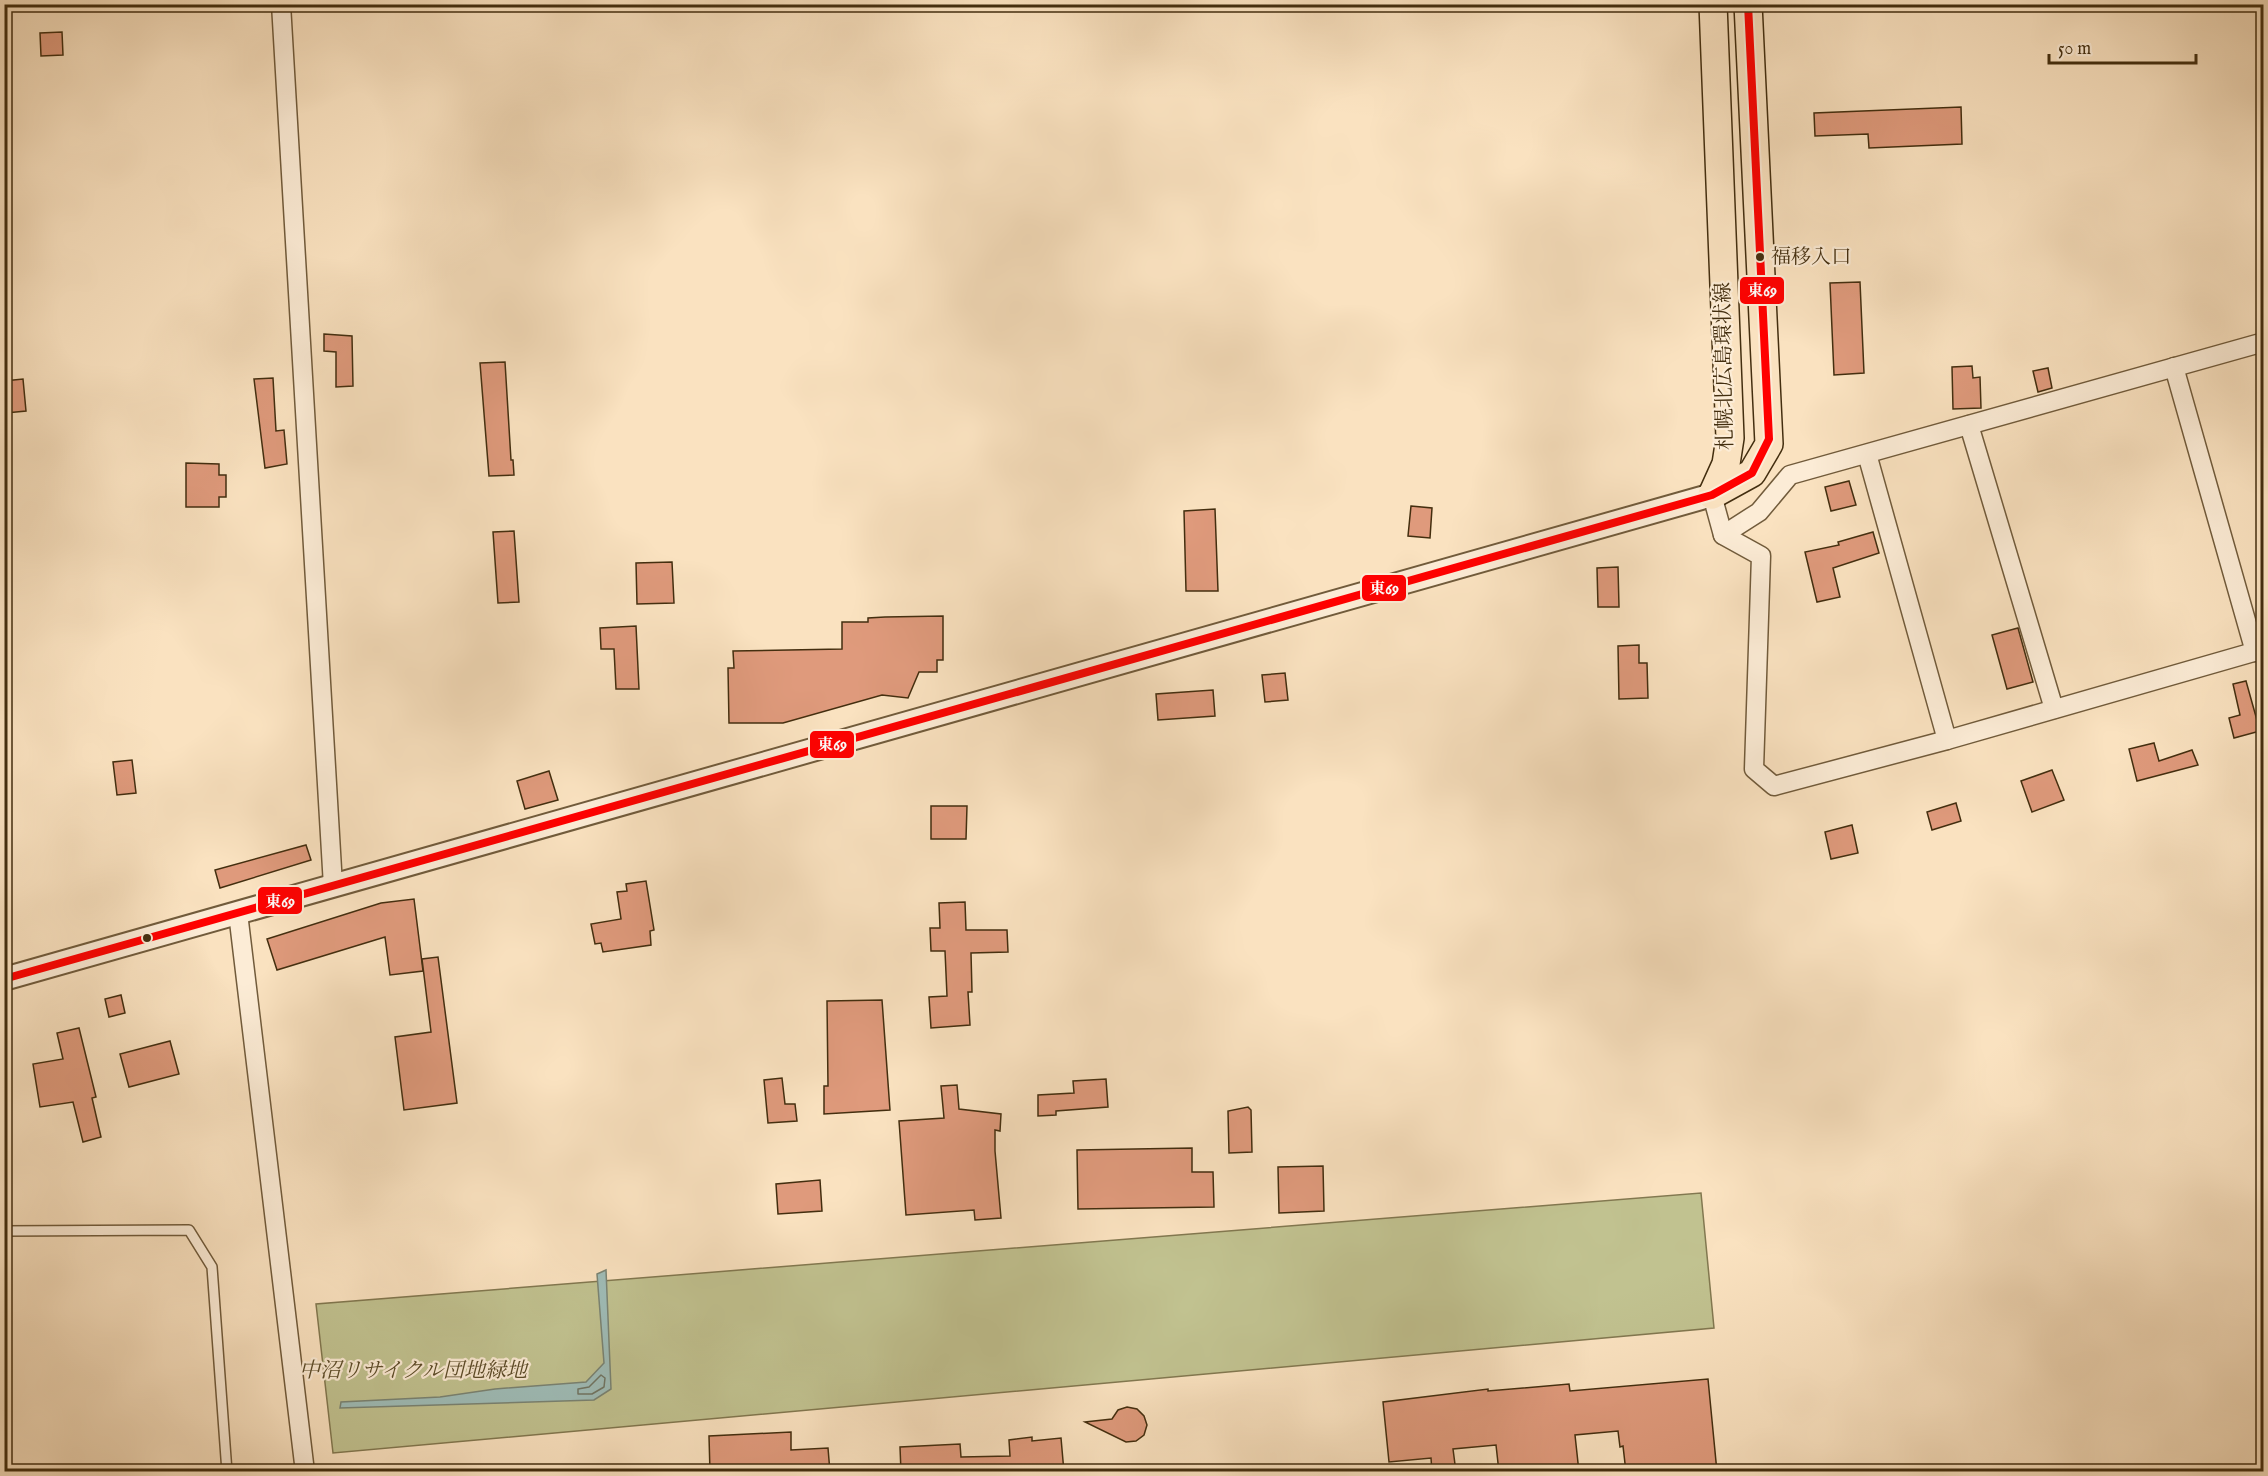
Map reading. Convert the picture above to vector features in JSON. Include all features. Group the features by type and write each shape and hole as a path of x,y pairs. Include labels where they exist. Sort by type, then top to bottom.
{"main road":[{"name":"札幌北広島環状線","path":"1712,495 1726,464 1730,438 1713,4"},
{"name":"札幌北広島環状線","path":"1712,495 1752,473 1769,444 1748,4"}],"street":[{"path":"281,4 333,886"},
{"path":"1723,535 1758,512 1790,475 2264,342"},
{"path":"4,979 1712,495 1723,535 1761,556 1754,769 1774,786 1947,740 2259,651 2174,367"},
{"path":"1969,425 2054,709"},
{"path":"1866,454 1947,740"},
{"path":"238,913 305,1472"}],"lane":[{"path":"4,1231 189,1230 213,1267 227,1472"}],"green space":[{"name":"中沼リサイクル団地緑地","path":"1701,1193 1714,1328 333,1453 316,1304"}],"water":[{"path":"606,1270 611,1389 594,1400 340,1408 341,1402 440,1397 495,1389 586,1382 604,1363 597,1274"}],"building":[{"path":"62,32 63,55 41,56 40,33"},
{"path":"1961,107 1962,144 1869,148 1868,134 1815,136 1814,113"},
{"path":"1860,282 1864,373 1834,375 1830,283"},
{"path":"324,334 352,336 353,386 336,387 336,352 324,351"},
{"path":"505,362 514,475 489,476 480,363"},
{"path":"1972,366 1973,378 1980,377 1981,408 1953,409 1952,367"},
{"path":"2048,368 2052,388 2038,392 2033,371"},
{"path":"273,378 276,431 284,430 287,464 265,468 254,379"},
{"path":"23,379 26,411 6,413 4,381"},
{"path":"186,463 219,464 219,475 226,475 226,497 219,497 219,507 186,507"},
{"path":"1849,481 1856,505 1831,511 1825,487"},
{"path":"1411,506 1432,508 1430,538 1408,536"},
{"path":"1215,509 1218,591 1186,591 1184,511"},
{"path":"514,531 519,602 498,603 493,532"},
{"path":"1873,532 1879,553 1833,568 1840,597 1817,602 1805,552 1839,545 1838,542"},
{"path":"672,562 674,603 637,604 636,563"},
{"path":"1618,567 1619,607 1598,607 1597,568"},
{"path":"943,616 943,660 937,660 937,672 919,672 908,698 882,695 783,723 729,723 728,668 734,668 733,651 842,649 842,622 868,622 868,618"},
{"path":"636,626 639,689 616,689 614,649 601,649 600,628"},
{"path":"2018,628 2033,682 2007,689 1992,635"},
{"path":"1639,645 1639,663 1647,663 1648,698 1619,699 1618,646"},
{"path":"1285,673 1288,700 1265,702 1262,675"},
{"path":"2246,681 2260,731 2234,738 2229,718 2240,715 2233,684"},
{"path":"1213,690 1215,716 1158,720 1156,694"},
{"path":"2154,743 2159,761 2192,750 2198,765 2137,781 2129,749"},
{"path":"132,760 136,793 117,795 113,762"},
{"path":"2052,770 2064,800 2032,812 2021,781"},
{"path":"549,771 558,800 525,809 517,781"},
{"path":"1956,803 1961,821 1932,830 1927,812"},
{"path":"931,806 967,806 966,839 931,839"},
{"path":"1852,825 1858,853 1831,859 1825,832"},
{"path":"306,845 311,860 220,888 215,870"},
{"path":"646,881 654,930 650,931 651,945 603,952 601,943 595,944 591,924 621,919 617,892 627,891 626,884"},
{"path":"414,899 423,971 390,975 385,937 277,970 267,939 381,903"},
{"path":"965,902 966,930 1007,930 1008,952 971,953 972,992 968,992 970,1025 931,1028 929,997 947,996 945,951 931,951 930,928 940,928 939,903"},
{"path":"438,957 457,1103 404,1110 395,1037 431,1032 422,959"},
{"path":"121,995 125,1013 109,1017 105,999"},
{"path":"882,1000 890,1110 824,1114 824,1086 828,1086 827,1001"},
{"path":"79,1028 96,1097 92,1098 101,1137 83,1142 73,1102 40,1107 33,1064 63,1059 57,1033"},
{"path":"170,1041 179,1074 129,1087 120,1054"},
{"path":"782,1078 785,1104 795,1104 797,1121 768,1123 764,1080"},
{"path":"1106,1079 1108,1107 1056,1111 1056,1115 1038,1116 1038,1095 1074,1093 1073,1081"},
{"path":"957,1085 959,1109 1001,1114 1000,1131 995,1130 995,1151 1001,1218 975,1220 974,1210 906,1215 899,1121 944,1118 941,1086"},
{"path":"1248,1107 1251,1110 1252,1152 1229,1153 1228,1111"},
{"path":"1192,1148 1192,1172 1213,1172 1214,1207 1078,1209 1077,1150"},
{"path":"1323,1166 1324,1211 1279,1213 1278,1167"},
{"path":"820,1180 822,1211 778,1214 776,1184"},
{"path":"1708,1379 1717,1472 1626,1472 1623,1446 1620,1447 1618,1431 1575,1435 1579,1472 1499,1472 1496,1445 1453,1449 1456,1472 1432,1472 1431,1458 1389,1462 1383,1402 1488,1389 1488,1391 1569,1384 1570,1391"},
{"path":"1127,1407 1137,1409 1144,1416 1147,1425 1144,1435 1136,1441 1126,1442 1085,1422 1112,1419 1118,1410"},
{"path":"791,1432 791,1450 828,1448 830,1472 710,1472 709,1436"},
{"path":"1032,1437 1032,1441 1061,1438 1064,1472 901,1472 900,1447 960,1444 961,1457 1010,1456 1009,1440"}],"transit line":[{"name":"東69","path":"4,979 1712,495 1752,473 1769,439 1748,4"}],"place":[{"name":"福移入口","path":"1760,257"}]}
